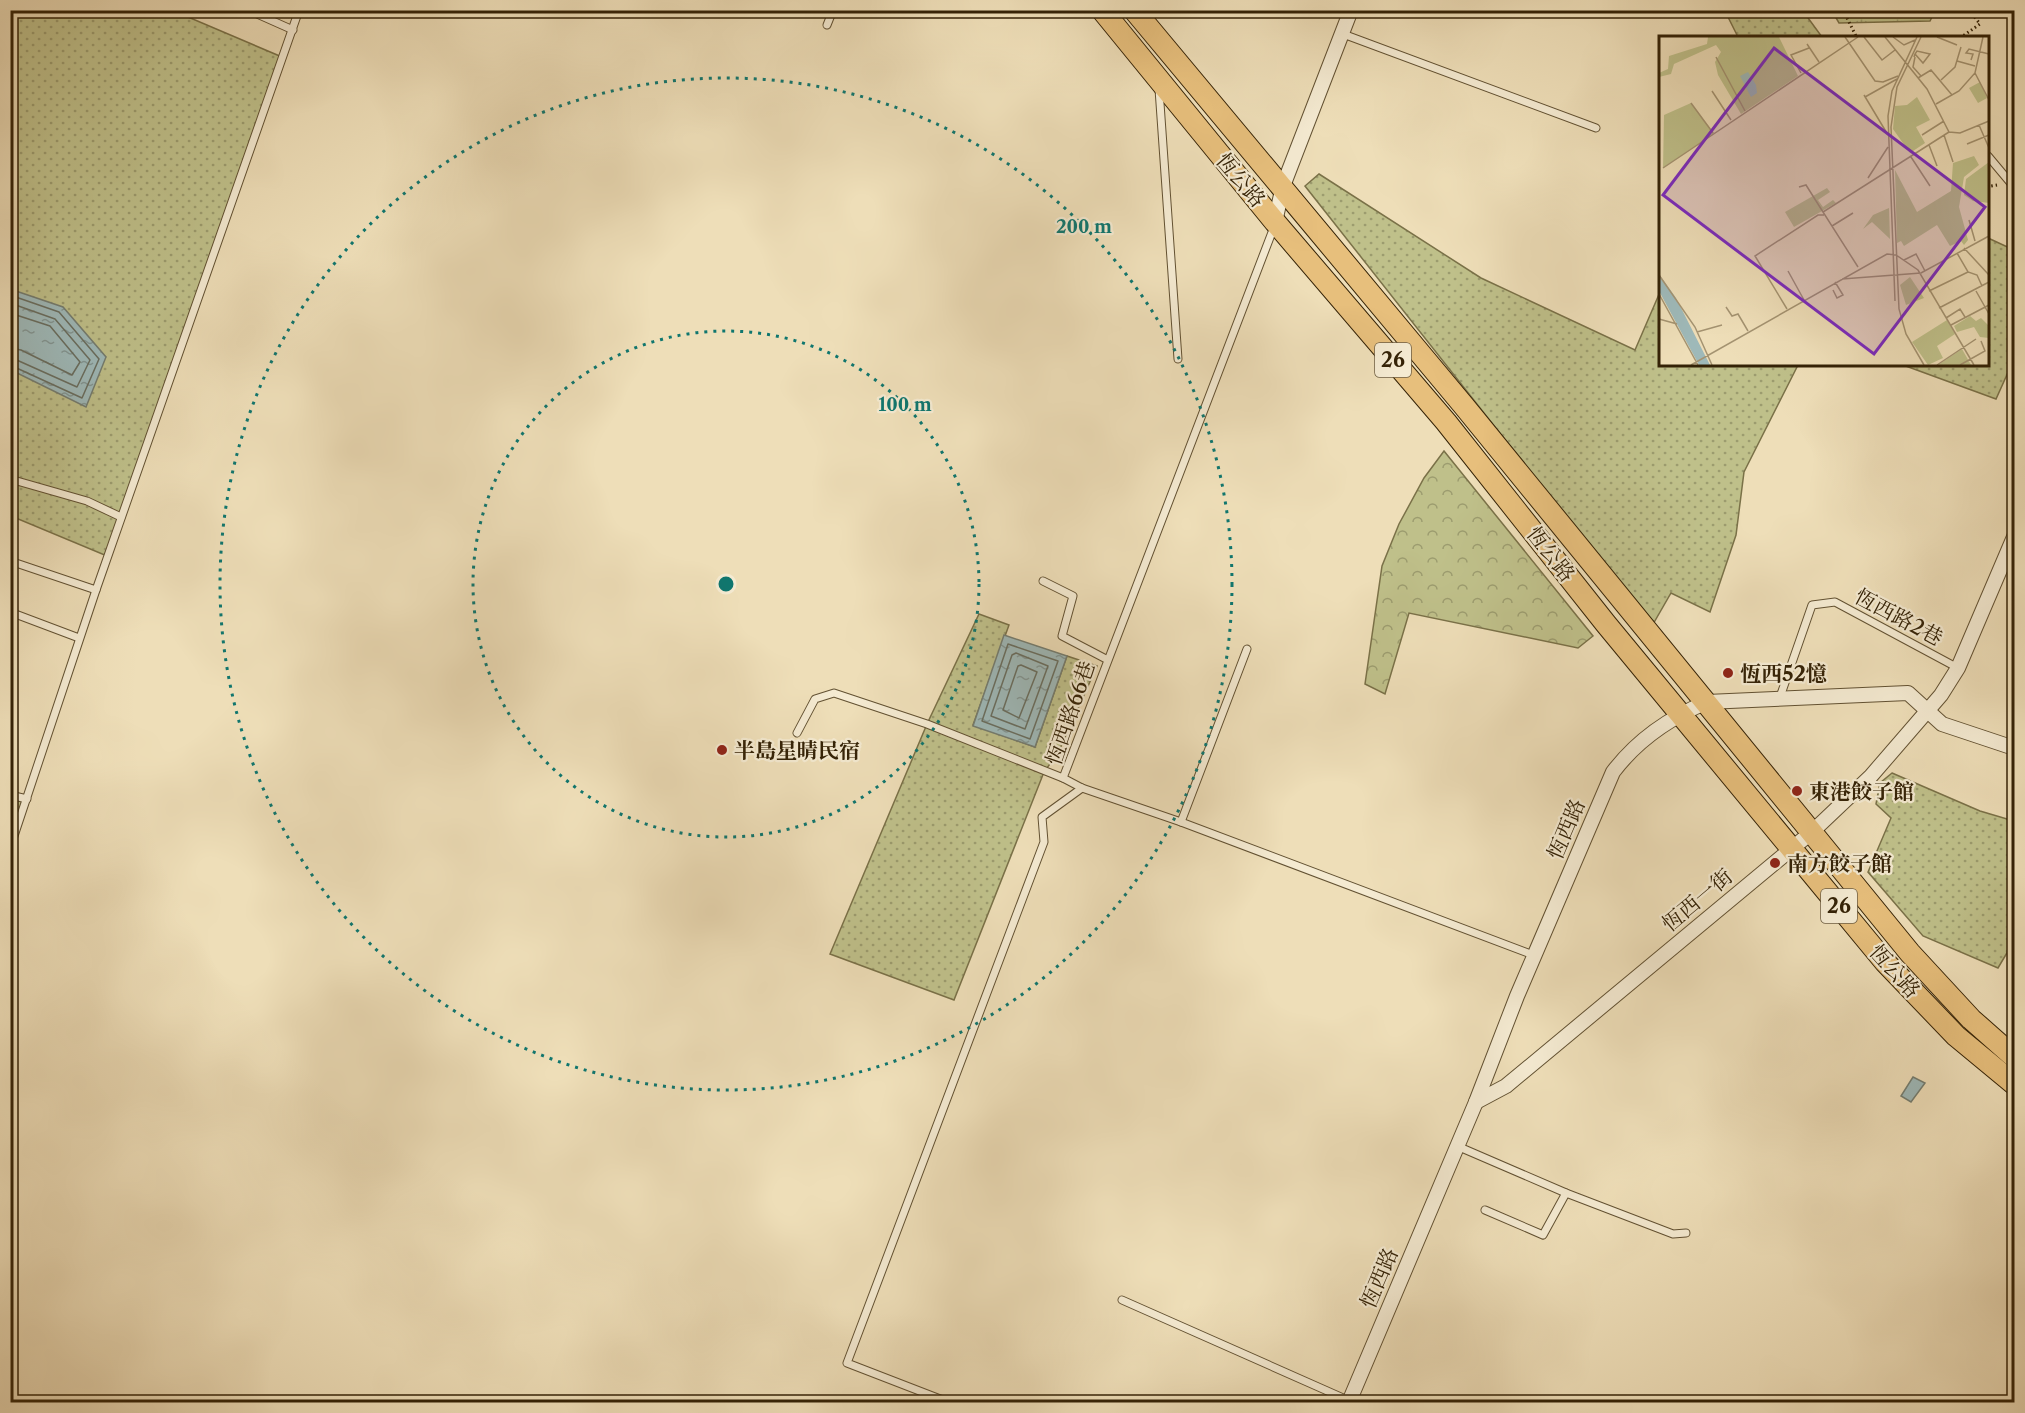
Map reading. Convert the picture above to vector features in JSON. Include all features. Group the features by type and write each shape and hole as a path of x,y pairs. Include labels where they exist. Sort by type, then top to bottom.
{"main road":[{"name":"恆公路","path":"1102,10 1275,222 1446,422 1679,714 1885,962 1956,1036 2014,1084"},
{"name":"恆公路","path":"1134,10 1283,186 1813,831 1910,953 1971,1019 2014,1058"}],"street":[{"path":"1275,222 1283,186 1351,10"},
{"path":"1927,710 1958,668 2014,537"},
{"name":"恆西路","path":"1350,1402 1476,1102 1517,996 1613,772 1639,742 1679,714 1707,702 1908,693 1942,724 2014,748"},
{"name":"恆西一街","path":"1476,1102 1506,1086 1813,831 1871,776 1927,710"}],"lane":[{"path":"248,10 293,30"},
{"path":"10,848 79,638 299,10"},
{"path":"827,25 833,10"},
{"path":"1343,34 1596,128"},
{"path":"1158,80 1178,358"},
{"path":"1989,157 2014,187"},
{"name":"恆西路66巷","path":"1275,222 1106,659 1063,778 1082,788 1181,822 1536,956"},
{"path":"10,479 87,501 121,517"},
{"path":"10,561 96,590"},
{"path":"1043,581 1073,596 1062,636 1106,659"},
{"name":"恆西路2巷","path":"1780,697 1812,605 1824,602 1835,602 1958,668"},
{"path":"10,612 79,638"},
{"path":"1181,822 1247,649"},
{"path":"797,733 815,699 834,693 927,724 1063,778"},
{"path":"948,1402 847,1363 1044,842 1042,817 1082,788"},
{"path":"10,795 27,799"},
{"path":"1457,1146 1566,1194 1673,1234 1686,1233"},
{"path":"1485,1210 1543,1235 1566,1194"},
{"path":"1122,1300 1350,1402"}],"path":[{"path":"1843,10 1856,36"},
{"path":"1962,36 1980,24 1970,10"}],"green space":[{"path":"10,11 174,11 282,57 107,556 11,516"},
{"path":"1725,11 1803,11 1821,36 1738,36"},
{"path":"1832,11 1935,11 1930,21 1839,23"},
{"path":"1319,174 1481,278 1635,350 1659,294 1659,366 1797,366 1744,472 1736,535 1710,612 1671,593 1652,626 1305,186"},
{"path":"1989,238 2014,250 2014,359 1996,399 1906,366 1989,366"},
{"path":"1444,451 1593,636 1578,648 1409,613 1385,694 1365,684 1382,566 1399,524 1424,478"},
{"path":"979,614 1009,625 973,725 1035,747 1067,656 1097,666 1058,753 1044,772 954,1000 830,954 927,724"},
{"path":"1892,773 1980,811 2014,821 2014,941 1998,968 1923,936 1868,872 1891,818 1876,804 1880,783"},
{"path":"11,795 27,799 11,848"}],"water":[{"path":"10,289 63,307 106,357 86,407 11,370"},
{"path":"1004,635 1067,656 1035,747 973,726"},
{"path":"1913,1077 1925,1083 1911,1102 1901,1096"}],"place":[{"name":"恆西52憶","path":"1728,673"},
{"name":"半島星晴民宿","path":"722,750"},
{"name":"東港餃子館","path":"1797,791"},
{"name":"南方餃子館","path":"1775,863"}]}
